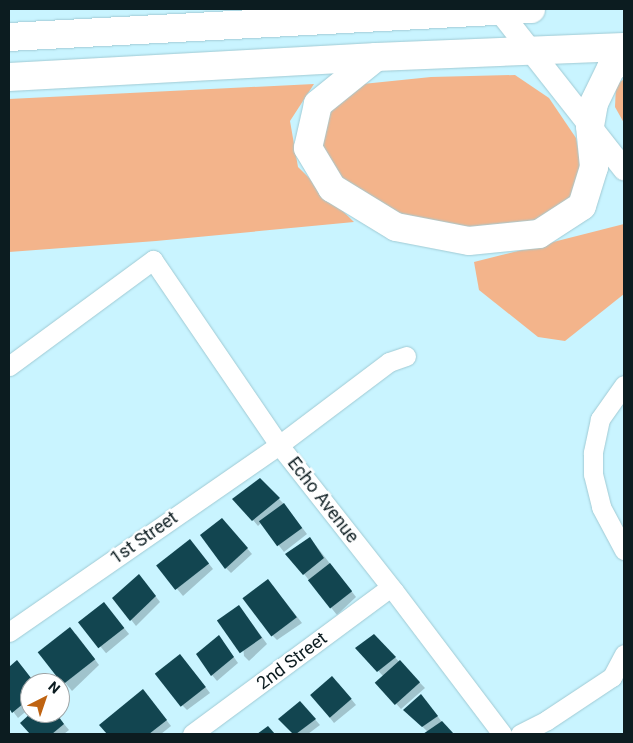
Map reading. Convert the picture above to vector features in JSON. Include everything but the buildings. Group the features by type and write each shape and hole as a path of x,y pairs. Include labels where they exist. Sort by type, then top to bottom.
{"highway":[{"path":"9,37 531,9"},
{"path":"9,77 376,56 624,47"},
{"path":"376,56 318,104 308,148 332,188 396,227 469,241 539,234 582,206 594,167 590,126 594,103 611,68 624,60"}],"street":[{"path":"499,10 624,169"},
{"name":"Echo Avenue","path":"9,366 153,260 279,445 391,587 502,734"},
{"name":"1st Street","path":"9,632 279,445 388,362 406,356"},
{"path":"624,385 600,420 593,460 593,474 601,507 624,550"},
{"name":"2nd Street","path":"192,734 391,587"},
{"path":"520,734 618,677 624,654"}],"shaded area":[{"path":"515,75 549,98 576,138 583,176 559,216 517,229 446,230 408,223 333,177 313,147 329,106 353,85 431,77"},
{"path":"624,79 624,123 615,107 616,85"},
{"path":"314,84 290,121 298,167 354,222 156,241 9,252 9,99"},
{"path":"624,224 624,294 565,341 538,337 479,290 474,262"}]}
